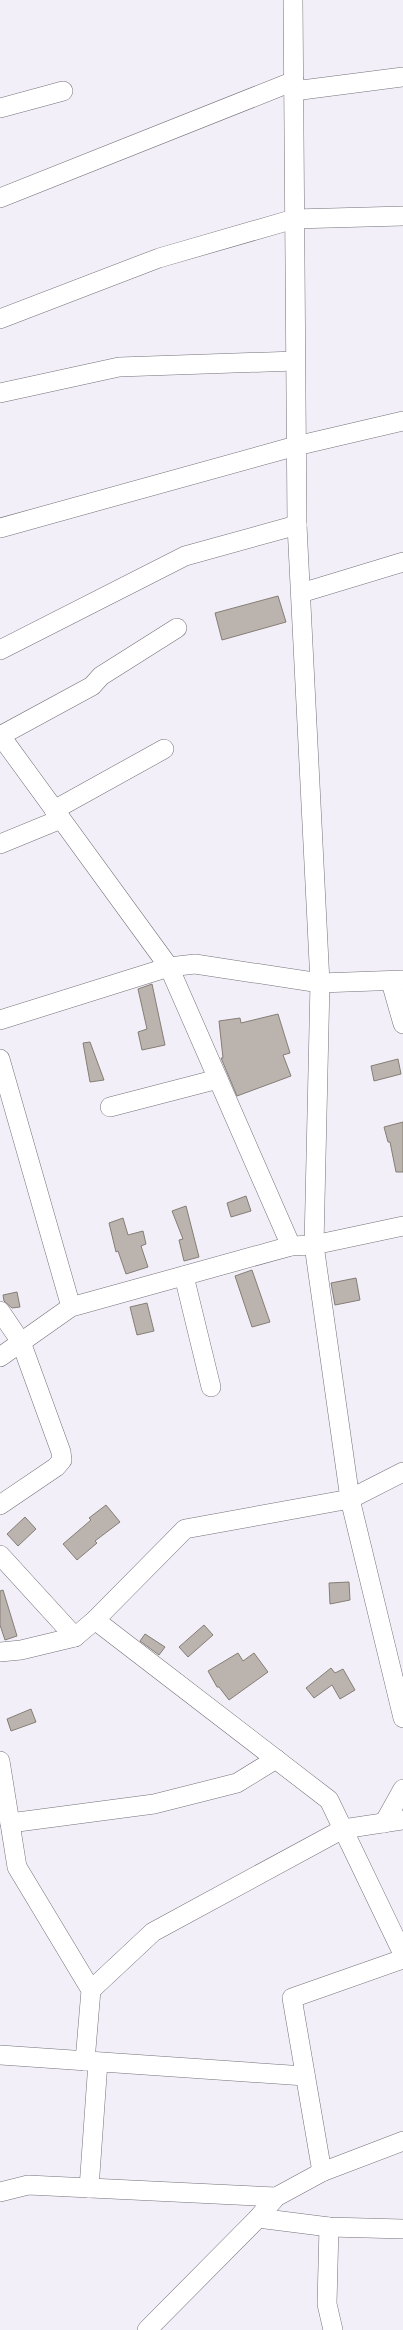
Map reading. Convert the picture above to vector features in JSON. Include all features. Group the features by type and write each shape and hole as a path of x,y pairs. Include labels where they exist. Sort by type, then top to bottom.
{"street":[{"path":"293,0 297,526 320,983 314,1244 350,1499 403,1718"},
{"path":"0,198 294,86 403,76"},
{"path":"0,108 63,91"},
{"path":"0,319 159,258 294,219 403,216"},
{"path":"0,393 119,368 295,361"},
{"path":"0,528 296,446 403,421"},
{"path":"0,650 185,556 297,526"},
{"path":"301,593 403,562"},
{"path":"177,628 101,676 92,686 0,736 169,967 291,1246"},
{"path":"0,844 58,815 164,749"},
{"path":"0,1020 169,967 195,964 320,983 397,981 403,1024"},
{"path":"0,1059 71,1307"},
{"path":"110,1107 218,1079"},
{"path":"0,1357 71,1307 291,1246 314,1244 403,1226"},
{"path":"184,1276 211,1387"},
{"path":"0,1311 21,1342 61,1452 62,1460 56,1467 0,1505"},
{"path":"0,1652 21,1650 75,1637 95,1620 185,1529 350,1499 403,1472"},
{"path":"0,1555 75,1637"},
{"path":"95,1620 330,1800 403,1954"},
{"path":"10,1823 154,1804 237,1783 276,1760"},
{"path":"0,1761 17,1867 91,1990 90,2188"},
{"path":"384,1823 403,1789"},
{"path":"91,1990 153,1932 343,1829 403,1820"},
{"path":"322,2172 292,1998 403,1959"},
{"path":"0,2055 305,2076"},
{"path":"157,2326 276,2197 322,2172 403,2141"},
{"path":"0,2192 28,2185 276,2197"},
{"path":"258,2218 329,2227 403,2229"},
{"path":"329,2227 327,2304 333,2330"}],"building":[{"path":"278,596 286,622 222,640 215,613"},
{"path":"152,984 165,1045 142,1050 138,1032 147,1029 138,989"},
{"path":"278,1014 290,1053 283,1055 291,1076 237,1096 221,1058 223,1058 219,1021 240,1018 241,1023"},
{"path":"90,1042 104,1080 90,1082 83,1043"},
{"path":"398,1059 401,1074 374,1081 371,1066"},
{"path":"403,1122 403,1172 396,1172 390,1142 388,1142 384,1127"},
{"path":"246,1196 251,1211 231,1217 227,1203"},
{"path":"186,1206 199,1257 184,1261 179,1240 183,1239 172,1211"},
{"path":"123,1218 128,1235 143,1231 146,1244 141,1246 148,1267 126,1274 118,1251 116,1252 109,1223"},
{"path":"252,1270 270,1322 252,1327 235,1276"},
{"path":"356,1278 360,1300 335,1305 331,1283"},
{"path":"17,1292 20,1307 12,1308 4,1301 3,1295"},
{"path":"147,1303 154,1331 137,1335 130,1307"},
{"path":"106,1505 120,1522 95,1541 97,1543 77,1560 63,1544 91,1520 89,1518"},
{"path":"25,1517 36,1529 18,1546 7,1534"},
{"path":"349,1582 350,1600 330,1604 329,1583"},
{"path":"3,1590 17,1636 5,1640 0,1625 0,1591"},
{"path":"204,1625 213,1635 188,1657 179,1647"},
{"path":"145,1634 165,1647 159,1655 140,1641"},
{"path":"238,1653 243,1661 254,1653 268,1672 229,1700 217,1687 208,1671"},
{"path":"331,1668 335,1673 343,1669 355,1690 340,1699 332,1685 314,1698 306,1688"},
{"path":"31,1709 36,1722 11,1731 7,1719"}]}
